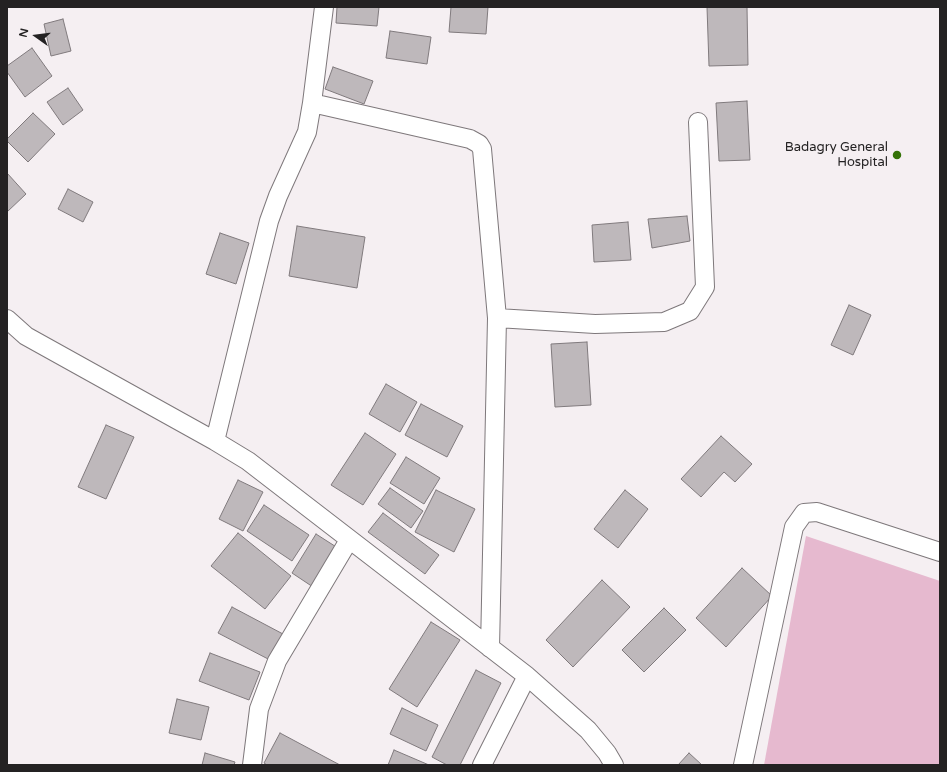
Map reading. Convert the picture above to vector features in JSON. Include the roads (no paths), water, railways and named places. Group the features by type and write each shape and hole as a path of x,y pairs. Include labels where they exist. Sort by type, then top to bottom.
{"street":[{"path":"215,441 269,221 278,196 307,132 324,7"},
{"path":"312,103 470,139 479,144 482,149 497,318 490,648"},
{"path":"497,318 595,324 664,322 690,311 704,287 698,122"},
{"path":"7,319 26,336 215,441 248,461 527,676 588,730 607,753 614,765"},
{"path":"7,340 26,336"},
{"path":"743,765 794,527 804,513 817,512 940,552"},
{"path":"252,765 259,709 277,661 350,540"},
{"path":"482,765 527,676"}],"place":[{"name":"Badagry General Hospital","path":"897,155"}]}
